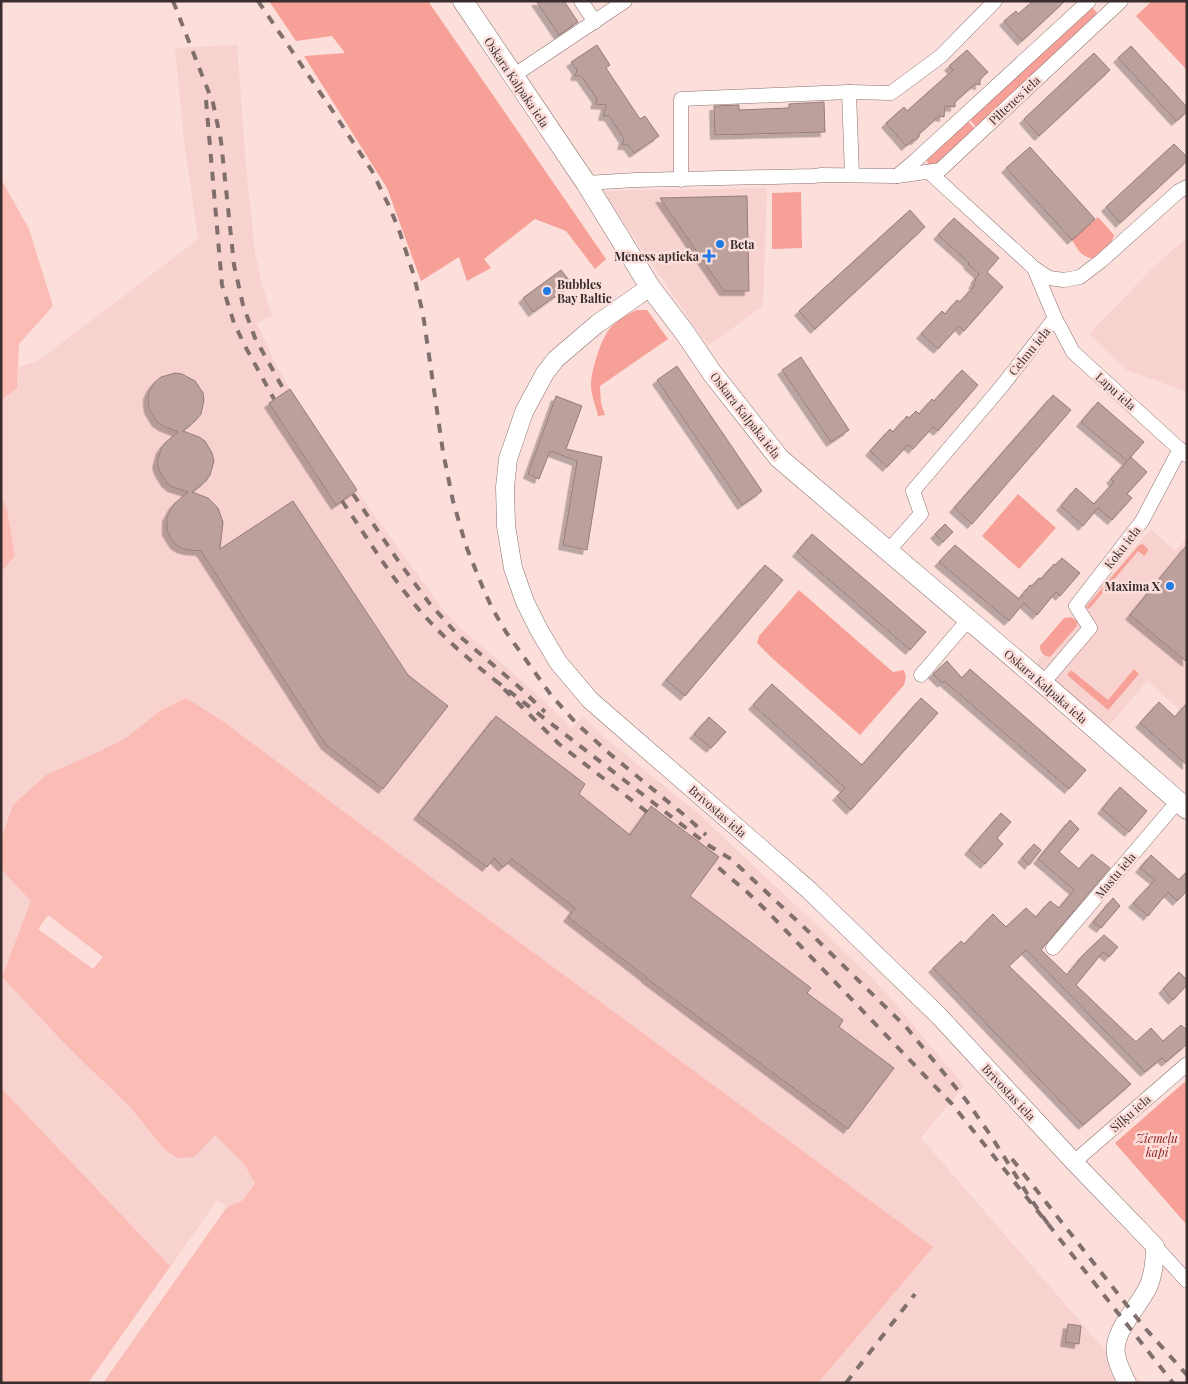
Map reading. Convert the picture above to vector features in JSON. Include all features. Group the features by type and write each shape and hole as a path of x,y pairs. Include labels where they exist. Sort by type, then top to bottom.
{"main road":[{"name":"Oskara Kalpaka iela","path":"463,1 586,183 650,287 712,373 779,458 1182,805"}],"street":[{"path":"581,1 595,22"},
{"path":"513,76 624,1"},
{"path":"681,180 681,99 891,92 941,56 995,1"},
{"name":"Piltenes iela","path":"897,176 1089,1"},
{"name":"Piltenes iela","path":"586,183 852,174 897,176 940,170 1121,1"},
{"path":"849,92 852,174"},
{"path":"929,172 1034,268 1049,278 1064,280 1080,277 1101,261 1179,191 1187,187"},
{"name":"Celmu iela","path":"888,551 921,514 913,491 1002,386 1055,318 1034,268"},
{"name":"Brīvostas iela","path":"650,287 597,324 556,359 541,379 524,412 508,459 506,526 513,568 525,602 539,630 558,662 590,700 809,890 939,1016 1187,1281"},
{"name":"Lapu iela","path":"1055,318 1073,352 1184,452"},
{"name":"Koku iela","path":"1042,683 1090,628 1076,606 1142,521 1184,452"},
{"path":"921,675 968,620"},
{"name":"Mastu iela","path":"1053,948 1182,805"},
{"name":"Siļķu iela","path":"1074,1162 1187,1064"},
{"path":"1127,1383 1115,1353 1118,1334 1149,1286 1154,1269 1155,1246"}],"shaded area":[{"path":"237,45 255,253 272,316 257,323 275,363 290,389 357,491 445,612 467,634 572,728 583,716 605,738 699,814 865,971 891,998 964,1086 921,1138 1104,1349 1143,1383 818,1383 932,1247 224,722 160,711 126,738 96,753 13,805 1,839 1,572 15,556 7,509 1,496 1,400 17,388 19,367 38,361 198,239 184,140 175,49"},
{"path":"1,179 29,229 53,306 19,344 17,388 1,400"},
{"path":"767,188 763,306 708,346 602,191"},
{"path":"1187,237 1187,392 1127,370 1089,334 1155,266"},
{"path":"1,496 7,509 15,556 1,572"},
{"path":"1151,529 1175,551 1187,538 1187,715 1147,681 1107,728 1034,665"},
{"path":"186,698 224,722 933,1247 818,1383 1,1383 1,1088 170,1266 217,1200 227,1207 242,1201 255,1183 244,1164 215,1135 194,1157 177,1158 164,1149 130,1107 69,1048 2,977 31,901 1,869 1,839 13,805 46,775 126,738 160,711"},
{"path":"1,869 32,901 130,1107 164,1149 215,1134 244,1164 255,1182 242,1201 227,1207 217,1200 170,1266 1,1088"}],"green space":[{"path":"269,1 428,1 606,259 595,269 566,231 535,219 484,259 491,268 467,281 459,257 421,281 387,188 304,56 345,53 332,36 296,41"},
{"path":"1152,1 1184,1 1187,4 1187,70 1136,16"},
{"path":"1091,6 1100,16 978,129 968,118"},
{"path":"967,120 976,130 937,166 929,165 926,159"},
{"path":"801,192 802,248 772,249 772,193"},
{"path":"1098,217 1114,235 1104,253 1095,258 1090,258 1081,253 1072,240"},
{"path":"637,310 647,310 668,339 600,386 601,403 605,415 598,416 591,385 600,346 611,327"},
{"path":"1018,494 1056,528 1019,569 982,536"},
{"path":"1143,544 1148,549 1144,556 1138,551 1089,609 1086,607 1139,545"},
{"path":"799,590 893,672 904,670 906,677 904,685 860,735 757,643 759,636"},
{"path":"1071,617 1077,621 1077,626 1050,657 1044,655 1040,646 1064,618"},
{"path":"1134,669 1139,674 1108,710 1067,675 1071,670 1108,700"},
{"name":"Ziemeļu kapi","path":"1187,1080 1187,1225 1115,1143"}],"pier":[{"path":"48,915 103,957 93,969 38,929"},
{"path":"217,1200 227,1207 103,1383 88,1383"}],"building":[{"path":"536,1 564,1 578,22 559,35"},
{"path":"1033,1 1065,1 1022,41 1004,21 1016,11 1018,14"},
{"path":"597,45 610,65 606,68 640,119 645,116 659,136 634,153 628,145 622,145 624,139 609,116 603,116 606,105 595,104 597,99 581,76 575,76 577,70 571,62"},
{"path":"1131,46 1187,107 1187,112 1176,121 1118,58"},
{"path":"967,50 988,72 980,79 980,85 975,84 955,102 955,107 945,106 944,117 939,116 919,134 916,140 913,140 906,146 886,123 904,107 907,111 953,70 949,66"},
{"path":"1094,53 1110,70 1039,136 1024,119"},
{"path":"824,102 825,132 715,135 714,106 739,105 739,110 789,108 789,104"},
{"path":"1174,144 1187,157 1187,161 1120,223 1106,207"},
{"path":"1030,147 1095,219 1072,240 1006,168"},
{"name":"Beta","path":"747,196 749,291 724,291 660,198"},
{"path":"910,210 925,227 815,329 799,311"},
{"path":"954,218 999,258 987,272 1003,287 964,331 959,326 938,349 921,334 942,311 945,314 957,300 960,302 975,285 973,284 979,274 938,235"},
{"name":"Bubbles Bay Baltic","path":"561,270 572,284 533,312 523,298"},
{"path":"801,357 849,430 831,442 782,370"},
{"path":"677,366 762,491 742,505 657,380"},
{"path":"962,370 978,385 938,431 933,427 913,449 908,445 887,467 870,451 890,429 893,432 907,416 909,418 916,411 919,414 932,399 934,401"},
{"path":"175,373 182,374 195,381 203,393 204,400 201,414 183,431 205,441 212,453 214,461 210,475 206,481 192,492 208,498 218,508 223,522 220,549 293,501 408,675 448,706 383,789 326,745 201,551 181,548 175,544 167,531 167,517 174,504 188,492 172,487 166,482 159,470 157,463 161,449 178,432 157,422 149,409 148,395 155,382 161,377"},
{"path":"290,389 357,490 336,505 269,403"},
{"path":"1053,395 1071,410 972,524 954,508"},
{"path":"556,396 582,406 566,449 602,457 587,550 563,545 577,461 550,451 539,479 528,474"},
{"path":"1098,402 1144,442 1128,460 1131,457 1147,472 1127,494 1132,498 1112,520 1098,508 1083,526 1061,506 1076,488 1094,504 1114,482 1111,479 1127,461 1081,422"},
{"path":"945,524 953,532 943,542 935,534"},
{"path":"812,534 926,632 910,650 797,552"},
{"path":"955,545 1019,599 1030,585 1032,586 1039,578 1041,579 1062,558 1080,573 1060,596 1056,592 1037,615 1024,603 1009,621 939,562"},
{"name":"Maxima X","path":"1187,545 1187,662 1130,615"},
{"path":"765,565 783,580 685,696 666,680"},
{"path":"947,661 962,678 970,669 1086,770 1069,789 944,681 942,683 933,674"},
{"path":"772,684 862,765 921,698 938,713 851,810 837,796 845,788 753,705"},
{"path":"1159,702 1175,717 1187,703 1187,765 1140,723"},
{"path":"496,716 585,784 579,794 630,835 651,806 719,857 690,896 811,988 807,993 843,1020 839,1027 894,1068 848,1129 646,978 568,917 575,908 512,859 503,867 494,858 487,867 418,815"},
{"path":"709,717 726,732 711,748 694,734"},
{"path":"1120,787 1147,811 1129,832 1102,809"},
{"path":"1001,813 1011,822 997,838 1003,844 985,864 969,850"},
{"path":"1070,820 1079,829 1059,852 1079,869 1092,854 1110,868 1041,950 1067,975 1083,955 1104,935 1118,947 1109,957 1103,952 1076,985 1136,1042 1151,1028 1163,1041 1181,1025 1187,1030 1187,1044 1166,1062 1162,1058 1145,1072 1026,950 1009,966 1131,1084 1083,1125 933,968 961,941 964,944 993,914 1006,927 1026,908 1036,917 1050,901 1059,908 1074,890 1038,859"},
{"path":"1034,844 1041,850 1029,865 1022,858"},
{"path":"1151,855 1179,880 1187,871 1187,891 1177,901 1168,892 1148,916 1133,903 1155,880 1140,868"},
{"path":"1113,898 1120,906 1101,928 1093,922"},
{"path":"1179,972 1187,980 1187,985 1173,1000 1163,989"},
{"path":"1068,1324 1081,1326 1079,1344 1065,1342"}],"railway":[{"path":"173,1 213,103 221,141 234,265 243,305 255,338 285,392"},
{"path":"258,1 372,171 399,230 414,276 423,314 443,452 453,501 466,546 492,608 506,632 551,695 576,723 706,835"},
{"path":"206,100 222,285 234,323 274,399"},
{"path":"353,494 430,604 457,634 545,712"},
{"path":"342,501 390,573 422,613 439,632 496,681"},
{"path":"647,812 559,744 496,681 708,845 731,859 906,1027 966,1100 1048,1224 952,1104 769,913 714,864"},
{"path":"1012,1159 1144,1327 1187,1375"},
{"path":"1048,1224 1173,1383"},
{"path":"846,1383 915,1294"}],"place":[{"name":"Beta","path":"720,244"},
{"name":"Mēness aptieka","path":"709,256"},
{"name":"Bubbles Bay Baltic","path":"547,291"},
{"name":"Maxima X","path":"1170,586"}]}
